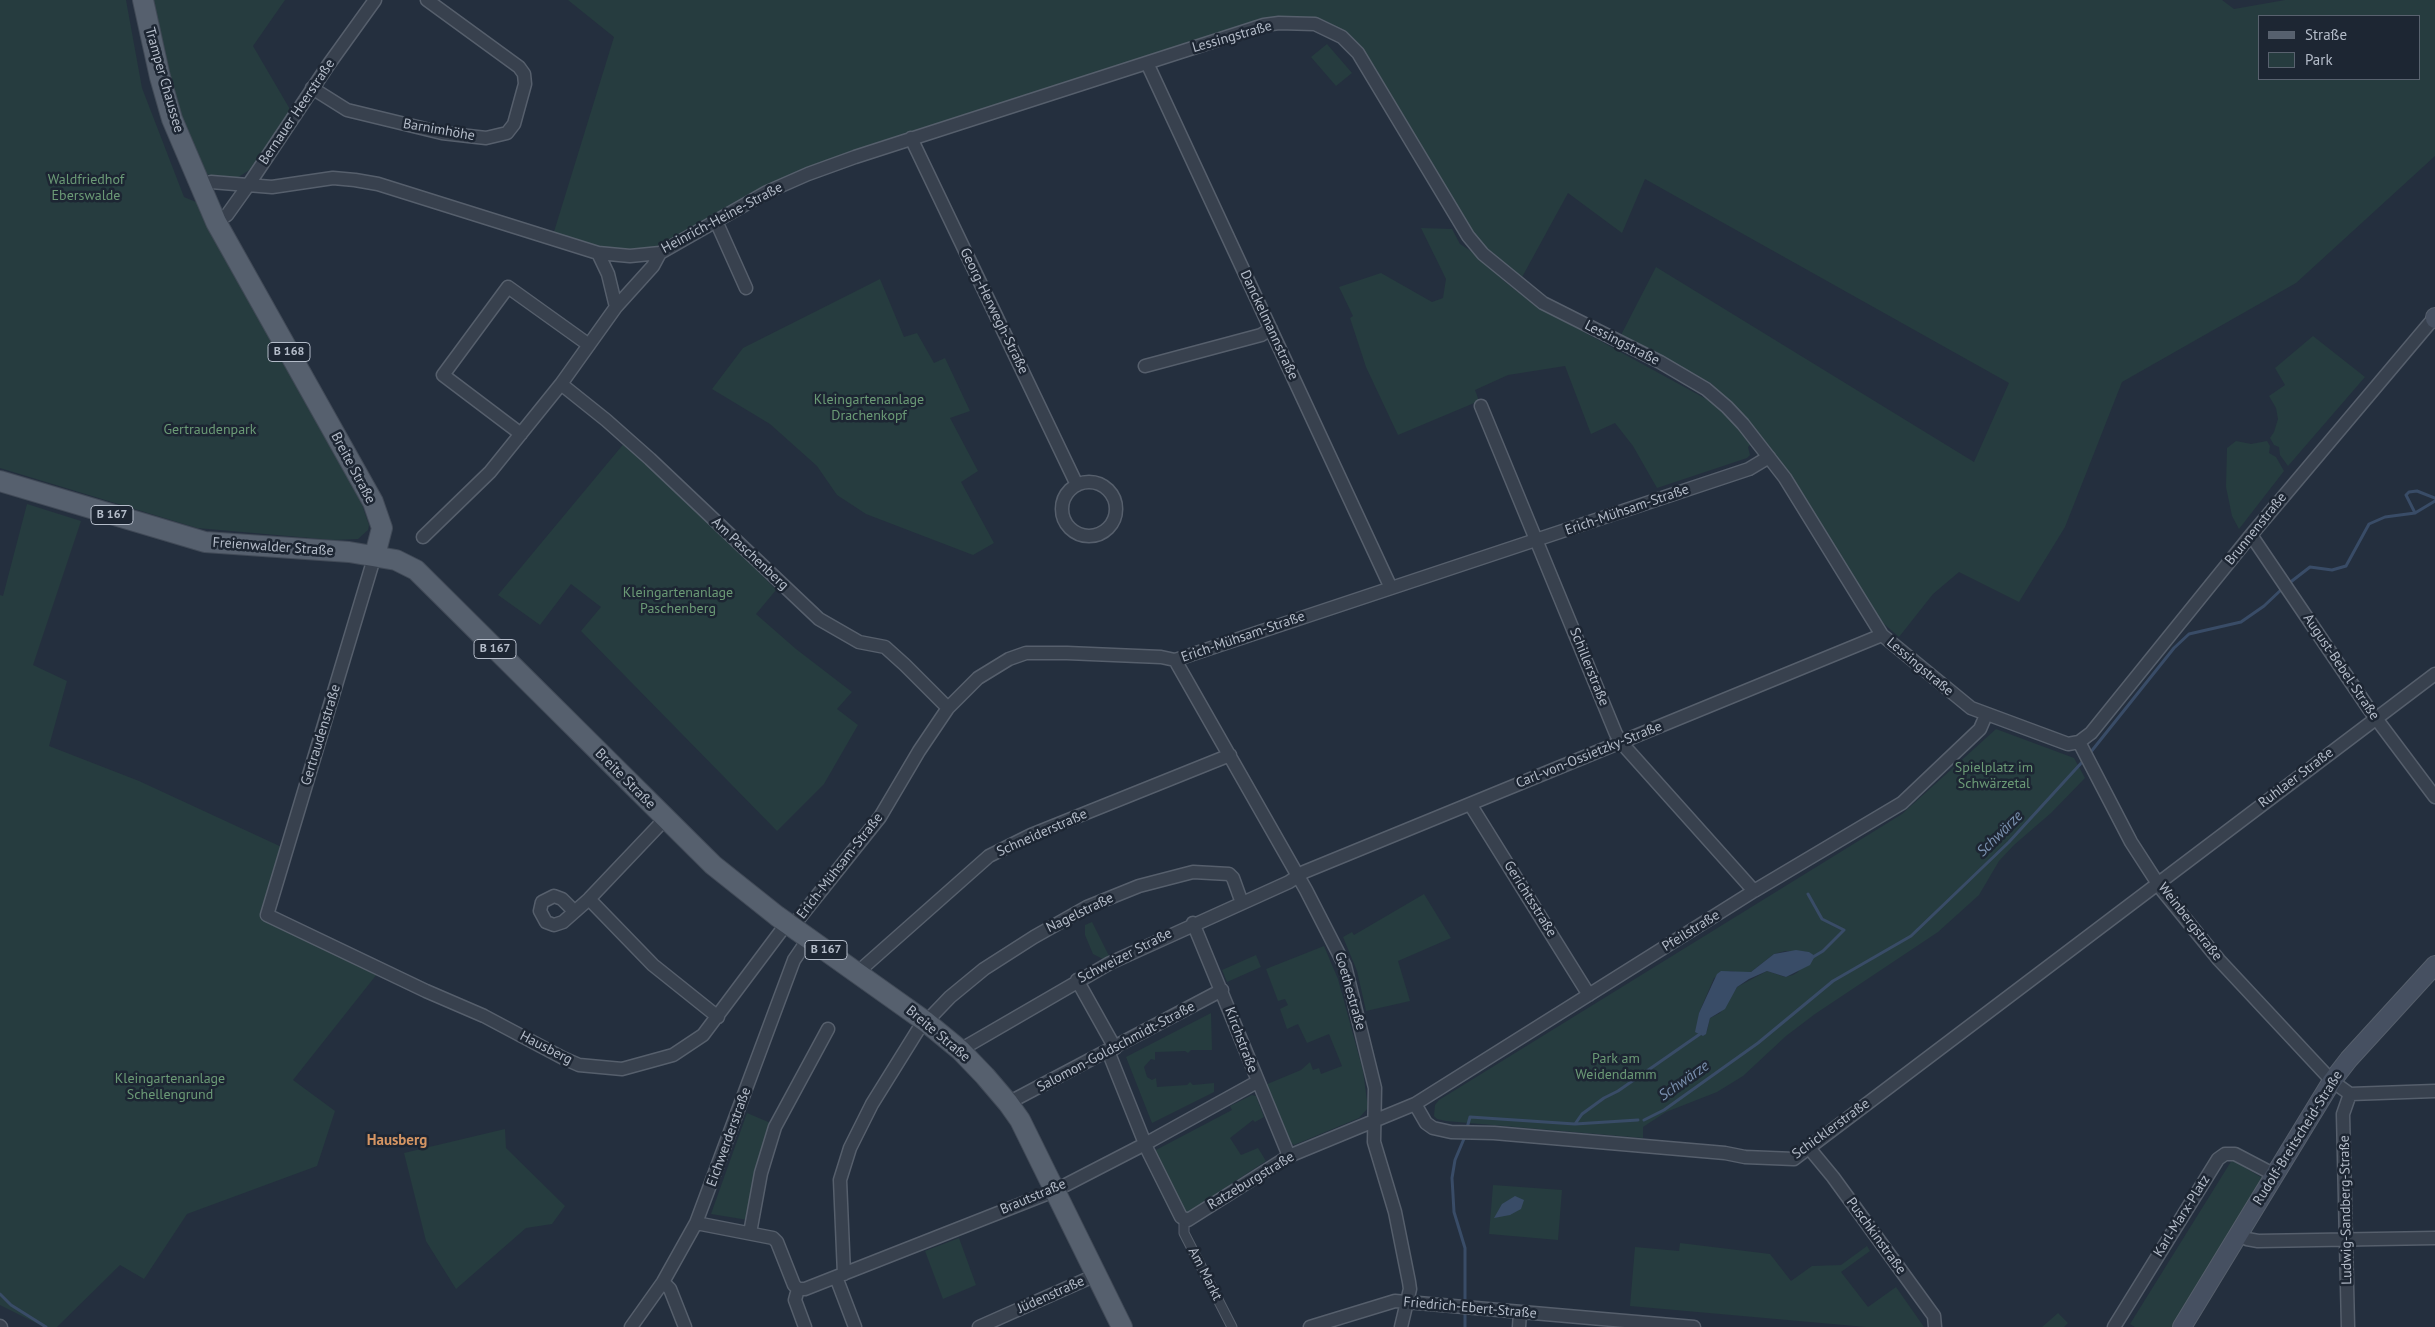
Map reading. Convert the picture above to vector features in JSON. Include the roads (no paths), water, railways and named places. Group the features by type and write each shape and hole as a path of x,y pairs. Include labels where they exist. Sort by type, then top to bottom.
{"main road":[{"name":"Tramper Chaussee","path":"143,0 162,86 172,119 200,186"},
{"name":"Breite Straße","path":"200,186 216,222 373,502 382,528 375,555 396,560 416,570 665,819 729,879 858,972 922,1026 960,1050 1008,1103 1122,1327"},
{"name":"Freienwalder Straße","path":"0,481 205,542 375,555"},
{"name":"Rudolf-Breitscheid-Straße","path":"2182,1327 2332,1081 2349,1059 2435,965"}],"street":[{"name":"Bernauer Heerstraße","path":"216,222 227,215 312,88 375,0"},
{"name":"Barnimhöhe","path":"312,88 347,110 442,133 486,138 508,132 514,124 525,84 524,74 519,67 427,0"},
{"name":"Lessingstraße","path":"1147,63 1264,25 1279,23 1315,24 1330,30 1358,53 1463,229 1483,254 1543,303 1660,362 1706,389 1743,424 1785,478 1882,635 1962,702 1986,715 2084,751"},
{"name":"Heinrich-Heine-Straße","path":"200,186 211,182 247,187 272,187 333,178 363,181 598,254 630,256 660,253 767,192 808,174 911,138 1147,63"},
{"name":"Danckelmannstraße","path":"1147,63 1391,588"},
{"name":"Georg-Herwegh-Straße","path":"911,138 1077,485"},
{"path":"716,221 746,288"},
{"path":"422,537 490,472 561,384 616,306 659,260 660,253"},
{"path":"598,254 608,274 616,306"},
{"path":"521,434 443,375 508,287 589,345"},
{"name":"Brunnenstraße","path":"2084,751 2091,733 2251,535 2435,318"},
{"path":"1145,366 1261,335 1272,330"},
{"name":"Am Paschenberg","path":"561,384 650,459 820,619 859,642 885,648 906,665 948,708"},
{"name":"Schillerstraße","path":"1481,406 1621,742 1754,891"},
{"name":"Erich-Mühsam-Straße","path":"790,924 880,817 919,751 948,708 978,678 994,667 1026,653 1160,657 1175,660 1749,470 1769,458"},
{"path":"1095,483 1110,493 1114,501 1113,519 1101,533 1082,535 1067,525 1062,507 1064,498 1077,485 1095,483"},
{"name":"August-Bebel-Straße","path":"2251,535 2375,718 2435,797"},
{"name":"Gertraudenstraße","path":"267,915 375,555"},
{"name":"Carl-von-Ossietzky-Straße","path":"1298,876 1882,635"},
{"name":"Goethestraße","path":"1175,660 1337,946 1345,966 1375,1088 1374,1142 1395,1212 1409,1282 1410,1290 1402,1327"},
{"name":"Ruhlaer Straße","path":"2158,883 2435,674"},
{"name":"Pfeilstraße","path":"1374,1120 1414,1104 1754,891 1902,803 1980,729 1986,715"},
{"name":"Weinbergstraße","path":"2084,751 2131,842 2158,883 2219,960 2332,1081 2350,1094"},
{"name":"Schneiderstraße","path":"858,972 989,856 1031,835 1230,755"},
{"name":"Gerichtsstraße","path":"1470,804 1589,995"},
{"path":"574,911 589,899 665,819"},
{"name":"Nagelstraße","path":"855,1327 840,1276 840,1180 850,1148 872,1104 922,1026 950,997 984,969 1034,937 1087,907 1139,886 1162,878 1193,872 1229,874 1233,878 1242,903"},
{"name":"Schweizer Straße","path":"960,1050 1077,980 1193,923 1242,903 1298,876"},
{"name":"Schicklerstraße","path":"1414,1104 1426,1123 1433,1128 1458,1133 1494,1133 1787,1160 1804,1152 2158,883"},
{"path":"589,899 653,965 718,1017"},
{"name":"Hausberg","path":"267,915 426,992 484,1016 579,1065 622,1069 659,1060 689,1046 703,1035 790,924"},
{"name":"Kirchstraße","path":"1193,923 1289,1156"},
{"name":"Eichwerderstraße","path":"631,1327 663,1282 696,1223 794,960 809,938"},
{"path":"1077,980 1112,1050 1145,1144 1184,1220"},
{"name":"Salomon-Goldschmidt-Straße","path":"1008,1103 1112,1050 1222,990"},
{"path":"750,1233 768,1147 775,1127 805,1068 828,1029"},
{"name":"Brautstraße","path":"798,1289 805,1289 840,1276 1054,1191 1145,1144 1257,1082"},
{"path":"2350,1094 2435,1091"},
{"name":"Ludwig-Sandberg-Straße","path":"2348,1327 2343,1114 2350,1094"},
{"name":"Ratzeburgstraße","path":"1184,1220 1188,1220 1289,1156 1374,1120"},
{"name":"Puschkinstraße","path":"1804,1152 1833,1177 1934,1316 1935,1327"},
{"name":"Karl-Marx-Platz","path":"2114,1327 2218,1160 2225,1154 2235,1154 2275,1174"},
{"name":"Am Markt","path":"1184,1220 1184,1233 1232,1327"},
{"path":"696,1223 773,1238 777,1242 794,1285 798,1289 795,1300 806,1327"},
{"path":"2239,1235 2258,1241 2435,1238"},
{"name":"Jüdenstraße","path":"979,1327 1096,1275"},
{"path":"663,1282 670,1288 685,1327"},
{"name":"Friedrich-Ebert-Straße","path":"1311,1327 1390,1302 1465,1306 1694,1327"},
{"path":"1519,1327 1520,1312"}],"water":[{"path":"1796,950 1809,952 1815,956 1810,965 1786,977 1767,971 1749,979 1737,987 1725,1009 1710,1018 1706,1034 1703,1036 1695,1032 1699,1013 1717,974 1721,971 1751,972 1774,954"},
{"path":"1515,1196 1524,1200 1521,1209 1510,1215 1494,1218 1502,1204"}],"waterway":[{"name":"Schwärze","path":"2288,584 2310,567 2332,570 2346,566 2369,524 2385,517 2415,513 2406,495 2409,492 2417,491 2435,498"},
{"name":"Schwärze","path":"2415,513 2435,501"},
{"name":"Schwärze","path":"2090,753 2174,648 2189,634 2241,622 2264,606 2283,588"},
{"name":"Schwärze","path":"1644,1120 1664,1110 1758,1043 1833,981 1911,936 2009,842 2084,760"},
{"path":"1808,894 1822,919 1844,930 1823,951 1813,957"},
{"path":"1575,1124 1582,1114 1700,1034 1700,1030"},
{"name":"Schwärze","path":"1467,1128 1470,1117 1575,1124 1638,1120"},
{"name":"Schwärze","path":"1465,1304 1465,1248 1454,1212 1452,1178 1455,1160 1466,1134"},
{"path":"0,1294 11,1305 46,1327"},
{"name":"Schwärze","path":"1465,1310 1465,1327"}],"district":[{"name":"Hausberg","path":"397,1141"}],"park label":[{"name":"Waldfriedhof Eberswalde","path":"86,188"},
{"name":"Kleingartenanlage Drachenkopf","path":"869,408"},
{"name":"Gertraudenpark","path":"210,430"},
{"name":"Kleingartenanlage Paschenberg","path":"678,602"},
{"name":"Spielplatz im Schwärzetal","path":"1994,776"},
{"name":"Park am Weidendamm","path":"1616,1068"},
{"name":"Kleingartenanlage Schellengrund","path":"170,1088"}]}
